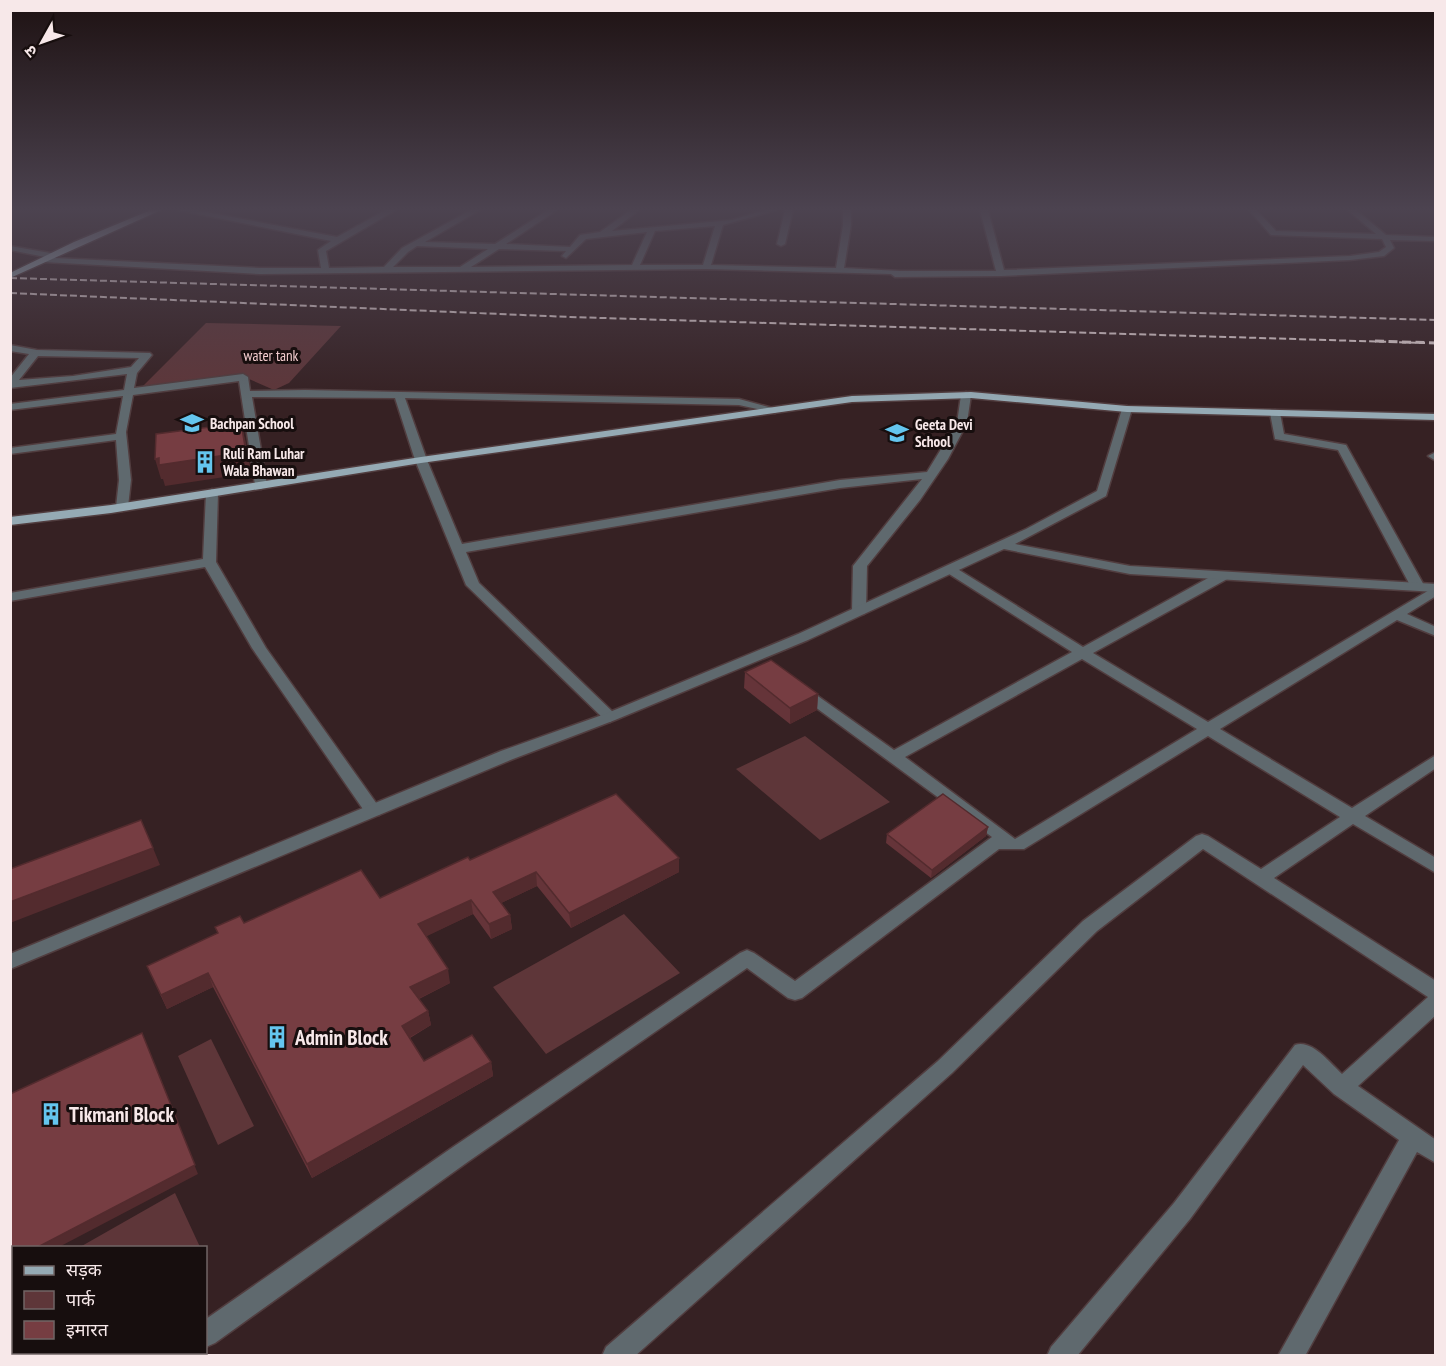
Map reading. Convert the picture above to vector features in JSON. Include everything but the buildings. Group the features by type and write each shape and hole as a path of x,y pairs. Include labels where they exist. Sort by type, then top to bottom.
{"main road":[{"path":"10,521 122,507 421,460 852,399 966,395 1127,409 1436,417"}],"street":[{"path":"895,274 922,274"},
{"path":"10,348 35,353 147,355 134,370 129,392 122,436 125,480 122,507"},
{"path":"11,385 35,353"},
{"path":"11,385 134,370"},
{"path":"10,407 243,377 261,485"},
{"path":"246,394 739,402 775,410"},
{"path":"399,395 421,460 473,585 610,717"},
{"path":"859,611 860,566 931,475 962,423 966,395"},
{"path":"10,962 507,755 610,717 859,611 1003,545 1102,493 1127,409"},
{"path":"1275,413 1279,437 1342,447 1418,587"},
{"path":"10,451 122,436"},
{"path":"458,549 840,484 931,475"},
{"path":"212,493 209,562 259,648 373,811"},
{"path":"1003,545 1130,570 1436,589"},
{"path":"10,597 209,562"},
{"path":"951,569 1083,653 1436,867"},
{"path":"893,757 1224,575"},
{"path":"996,843 1018,844 1436,589"},
{"path":"1396,614 1436,632"},
{"path":"207,1333 461,1154 747,958 795,992 1004,837 754,656"},
{"path":"1261,878 1436,760"},
{"path":"615,1356 945,1067 1090,926 1202,840 1436,992"},
{"path":"1342,1087 1436,1002"},
{"path":"1060,1356 1182,1211 1302,1051 1342,1087 1436,1152"},
{"path":"1291,1356 1413,1137"}],"green space":[{"name":"water tank","path":"206,323 341,326 289,383 274,390 249,379 143,386"},
{"path":"805,736 890,802 820,840 736,769"},
{"path":"624,914 680,973 546,1054 493,987"},
{"path":"211,1039 254,1126 218,1145 178,1056"},
{"path":"175,1193 200,1246 82,1246"},
{"path":"12,1287 12,1354 103,1354 100,1356 11,1355 10,1288"}],"railway":[{"path":"10,278 1436,320"},
{"path":"10,293 570,317 1425,343"},
{"path":"1375,341 1436,343"}],"place":[{"name":"Bachpan School","path":"192,423"},
{"name":"Geeta Devi School","path":"897,433"},
{"name":"Ruli Ram Luhar Wala Bhawan","path":"205,462"},
{"name":"Admin Block","path":"277,1037"},
{"name":"Tikmani Block","path":"51,1114"}]}
